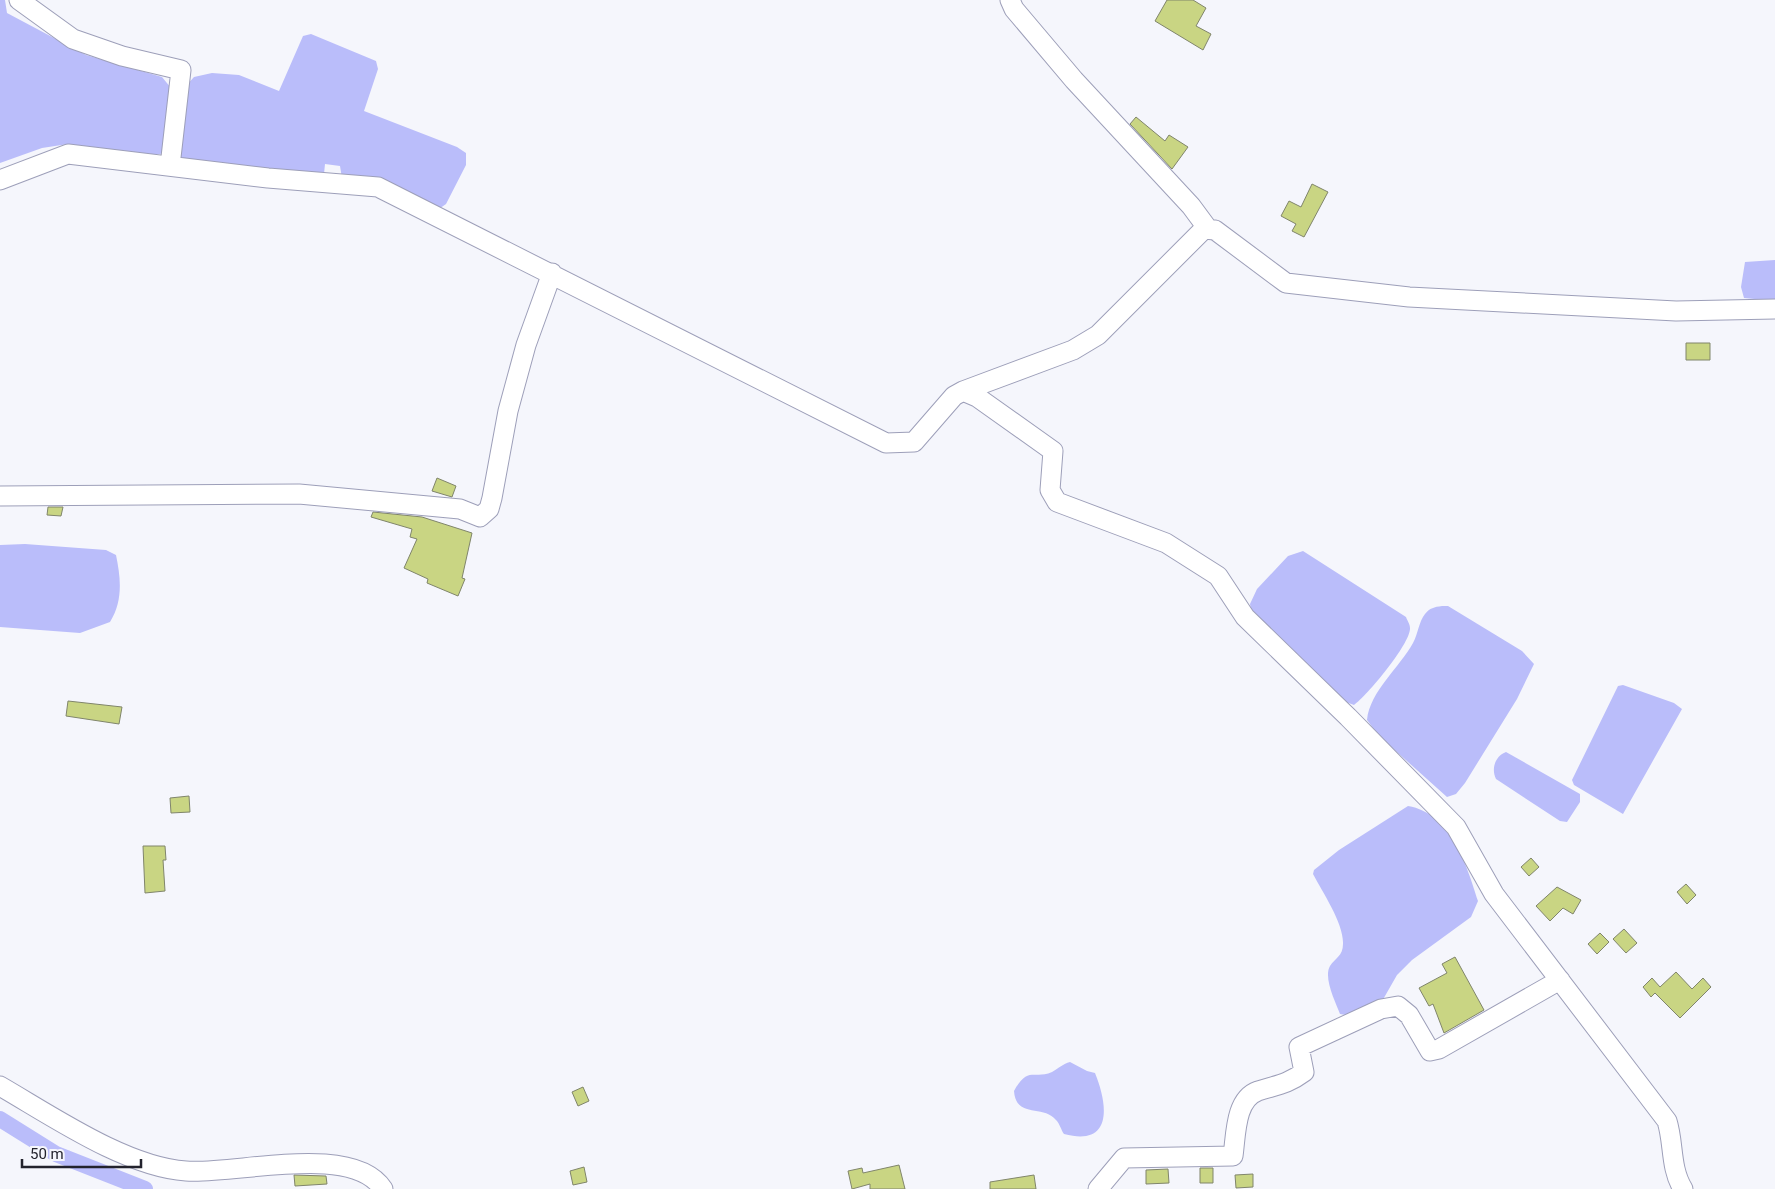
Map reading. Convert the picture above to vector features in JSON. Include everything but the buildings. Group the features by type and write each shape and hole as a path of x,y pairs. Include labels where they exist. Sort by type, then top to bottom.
{"street":[{"path":"19,0 73,39 122,56 180,70 170,166"},
{"path":"1010,0 1014,9 1074,80 1191,206 1208,229"},
{"path":"0,180 68,154 378,187 552,273 745,373 886,443 914,442 954,396 1073,350 1098,335 1204,229 1214,230 1286,283 1410,297 1676,311 1775,309"},
{"path":"0,496 300,494 460,510 480,517 489,509 508,411 526,345 552,273"},
{"path":"963,391 977,397 1054,451 1050,490 1057,502 1166,543 1218,576 1245,617 1348,717 1456,827 1494,894 1667,1120 1671,1134 1676,1179 1683,1189"},
{"path":"1098,1189 1124,1158 1233,1156 1238,1119 1244,1101 1256,1092 1289,1083 1304,1072 1300,1047 1381,1009 1398,1006 1409,1015 1430,1051 1439,1049 1560,980"},
{"path":"0,1086 83,1134 144,1162 186,1171 325,1162 361,1172 378,1182 383,1189"}],"water":[{"path":"0,0 5,0 7,13 86,55 162,77 171,88 165,152 151,154 68,144 42,148 0,163"},
{"path":"311,34 376,61 378,69 364,111 457,147 466,153 466,165 446,204 436,211 342,178 340,166 325,164 324,174 183,162 179,154 185,87 194,77 212,73 239,75 279,91 303,36"},
{"path":"1775,260 1775,301 1744,298 1741,287 1745,262"},
{"path":"25,544 106,550 116,555 120,590 117,606 110,622 80,633 0,627 0,545"},
{"path":"1303,551 1406,617 1410,625 1404,645 1396,657 1378,681 1354,705 1346,702 1252,614 1250,604 1257,589 1288,556"},
{"path":"1448,606 1522,651 1534,664 1517,699 1465,783 1456,794 1447,797 1379,736 1367,720 1369,709 1379,689 1413,643 1423,617 1430,609"},
{"path":"1623,685 1674,703 1682,709 1623,814 1574,785 1572,780 1618,686"},
{"path":"1506,752 1580,794 1580,802 1567,822 1560,821 1496,779 1495,763 1499,756"},
{"path":"1408,806 1423,811 1436,819 1446,830 1462,857 1478,901 1471,917 1412,960 1397,975 1381,1003 1346,1015 1340,1014 1329,984 1328,971 1342,951 1342,936 1332,909 1313,874 1314,870 1339,850"},
{"path":"1070,1062 1095,1073 1103,1098 1103,1120 1099,1129 1091,1134 1080,1136 1064,1134 1051,1115 1025,1108 1016,1100 1014,1091 1023,1078 1052,1072"}],"waterway":[{"path":"0,1119 56,1154 145,1189"}]}
